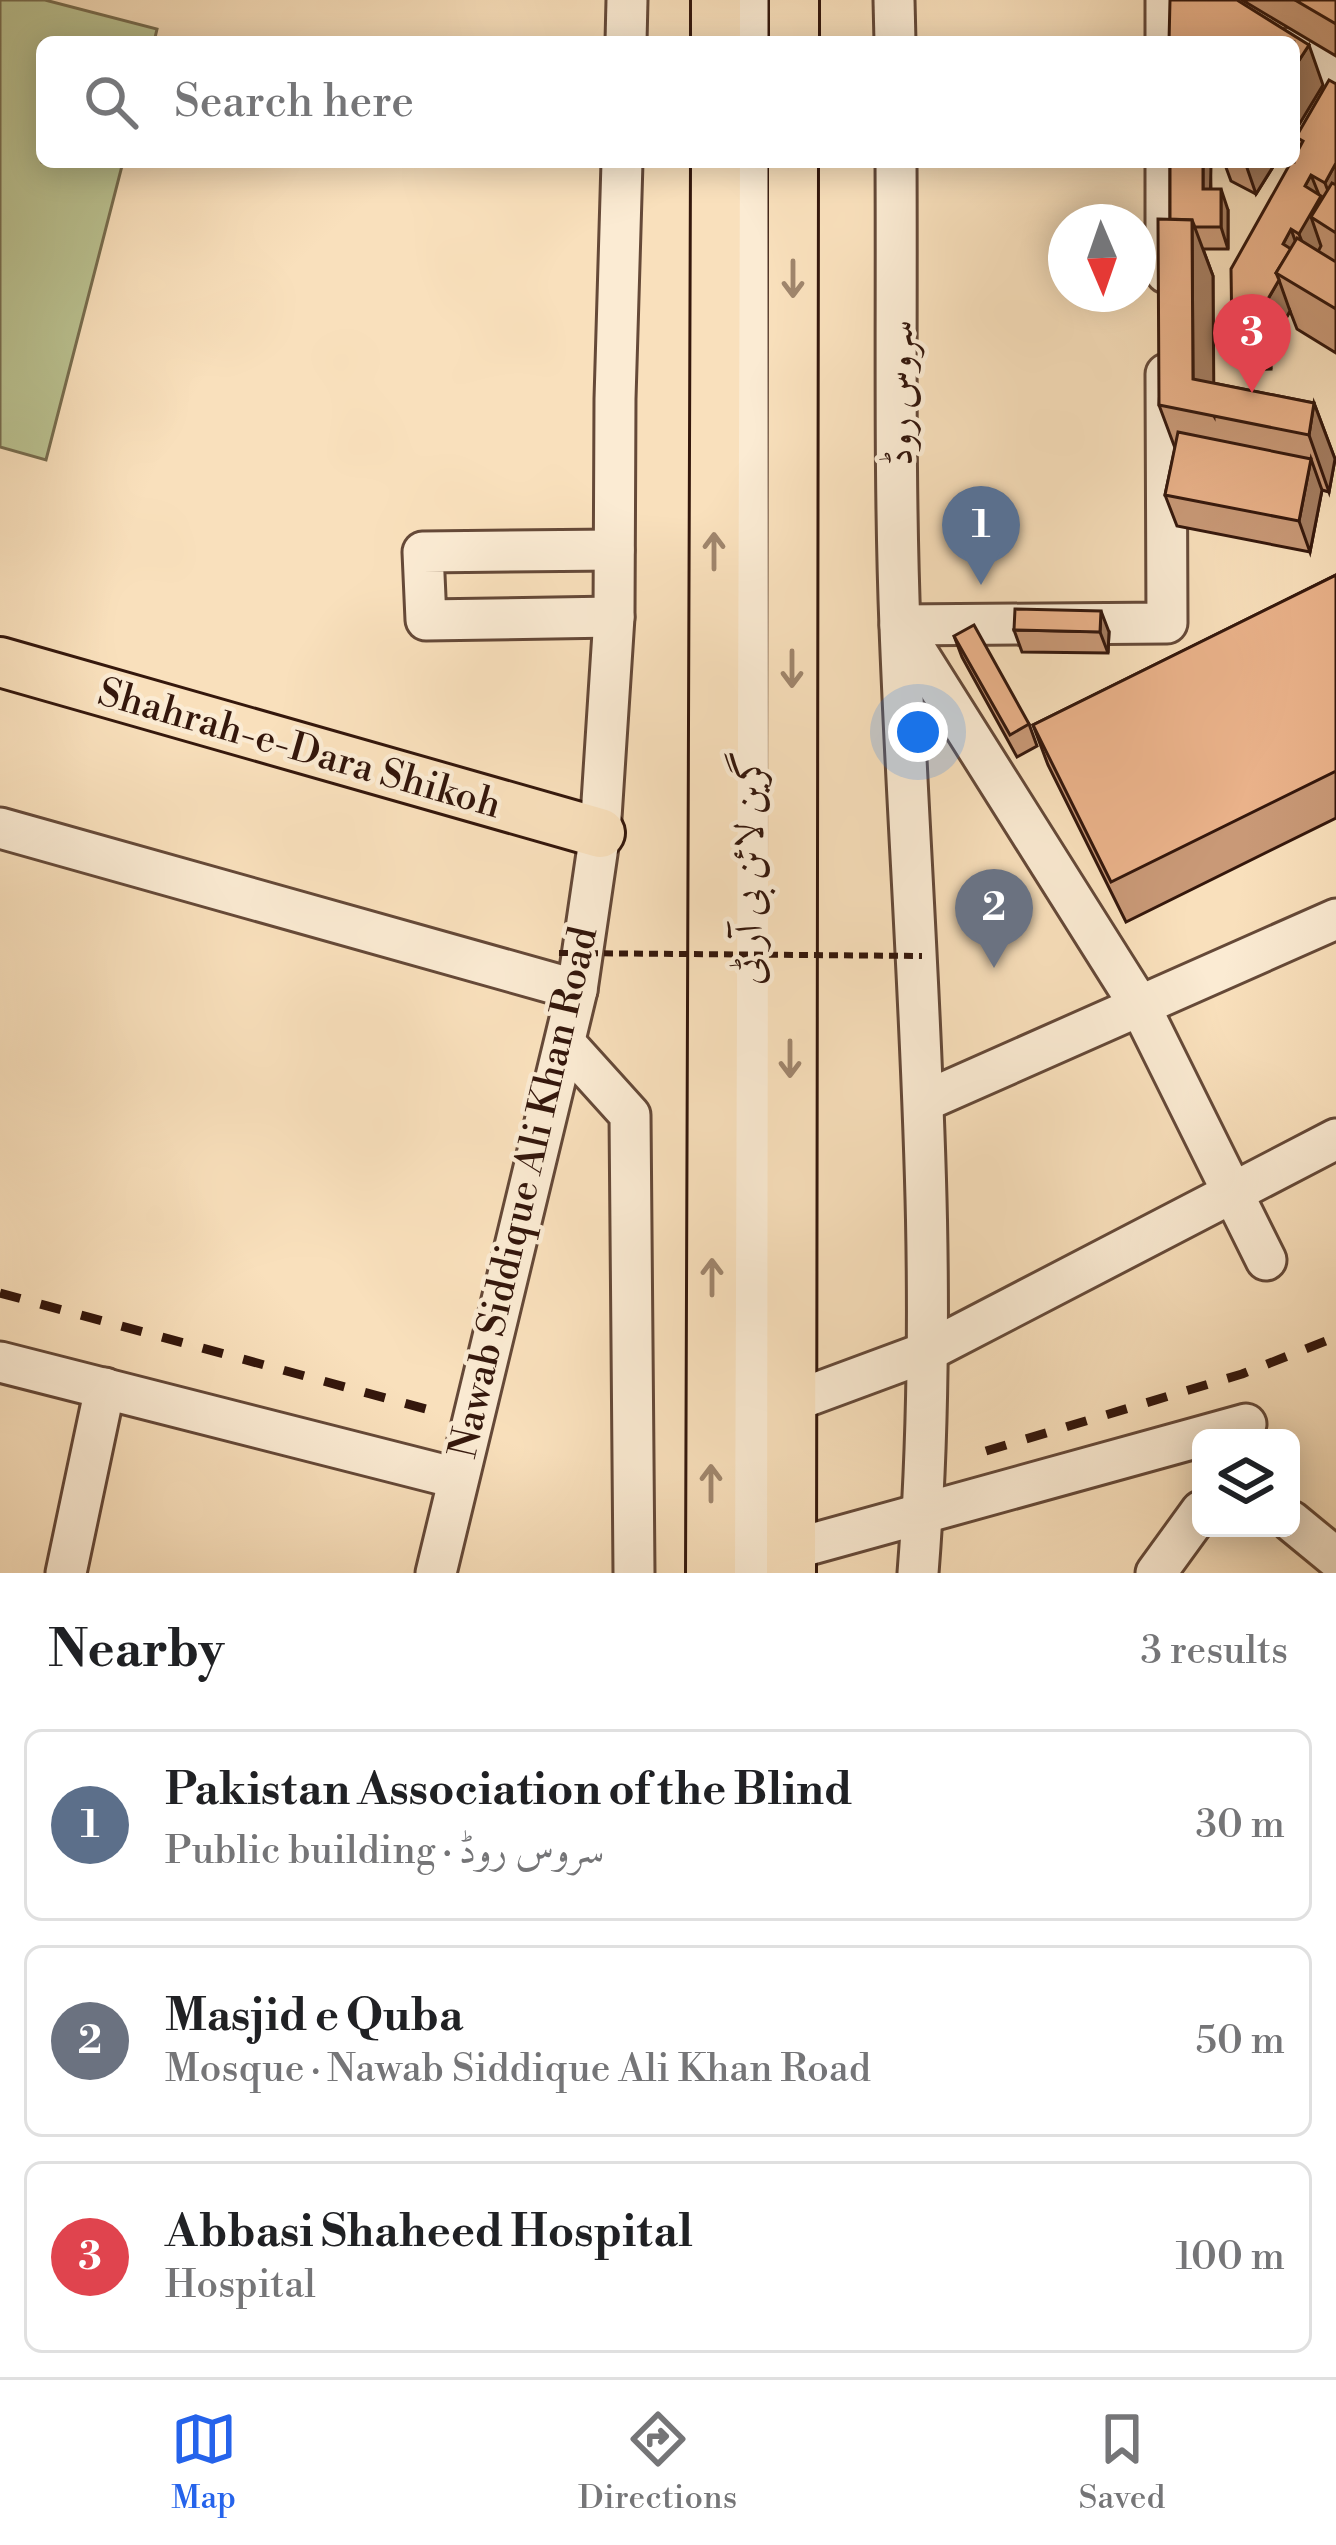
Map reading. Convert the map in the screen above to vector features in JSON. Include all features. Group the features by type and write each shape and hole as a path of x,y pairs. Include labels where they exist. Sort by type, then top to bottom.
{"main road":[{"path":"716,0 716,36"},
{"path":"794,0 794,36"},
{"path":"712,1573 716,168"},
{"path":"777,1565 789,1403 793,168"},
{"name":"Shahrah-e-Dara Shikoh","path":"0,662 600,832"}],"street":[{"path":"626,36 627,0"},
{"path":"748,0 748,36"},
{"path":"894,0 895,36"},
{"path":"1166,0 1166,36"},
{"path":"1300,51 1336,73"},
{"name":"Nawab Siddique Ali Khan Road","path":"436,1573 578,990 600,832 614,617 622,168"},
{"name":"گرین لائن بی آر ٹی","path":"748,168 777,1565"},
{"name":"سروس روڈ","path":"896,168 900,625 925,1101 918,1573"},
{"path":"1166,168 1166,300"},
{"path":"900,625 1166,623 1166,346"},
{"path":"614,550 423,552 426,620 614,617"},
{"path":"900,625 1141,1008 1266,1260"},
{"path":"0,828 578,990"},
{"path":"925,1101 1336,919"},
{"path":"565,1043 630,1115 634,1573"},
{"path":"789,1403 924,1353 1336,1139"},
{"path":"0,1362 457,1478"},
{"path":"66,1573 105,1388"},
{"path":"1232,1429 1246,1424"},
{"path":"777,1565 922,1514 1192,1443"},
{"path":"1156,1573 1192,1523"},
{"path":"1300,1528 1336,1558"}],"path":[{"path":"559,953 922,956"}],"green space":[{"path":"0,0 45,0 157,29 155,36 36,36 36,168 121,168 46,460 0,447"}],"building":[{"path":"1170,0 1237,0 1295,36 1169,36"},
{"path":"1295,0 1336,0 1336,24"},
{"path":"1329,80 1336,84 1336,163 1325,183 1311,175 1305,186 1321,196 1299,234 1291,229 1283,244 1291,249 1258,316 1259,338 1232,339 1231,269 1288,168 1300,168 1300,130"},
{"path":"1170,168 1203,168 1203,189 1221,189 1221,227 1195,227 1192,220 1170,219"},
{"path":"1332,183 1336,185 1336,233 1311,217"},
{"path":"1158,219 1192,220 1193,379 1314,403 1309,435 1159,405"},
{"path":"1297,238 1336,262 1336,309 1276,273"},
{"path":"1178,432 1311,459 1299,521 1165,495"},
{"path":"1336,575 1336,771 1111,882 1033,725"},
{"path":"1015,609 1101,611 1100,632 1014,630"},
{"path":"974,625 1029,724 1010,735 954,636"}],"railway":[{"path":"0,1293 437,1412"},
{"path":"986,1451 1242,1374 1336,1337"}],"place":[{"name":"Abbasi Shaheed Hospital","path":"1252,393"},
{"name":"Pakistan Association of the Blind","path":"981,585"},
{"name":"Masjid e Quba","path":"994,968"}]}
